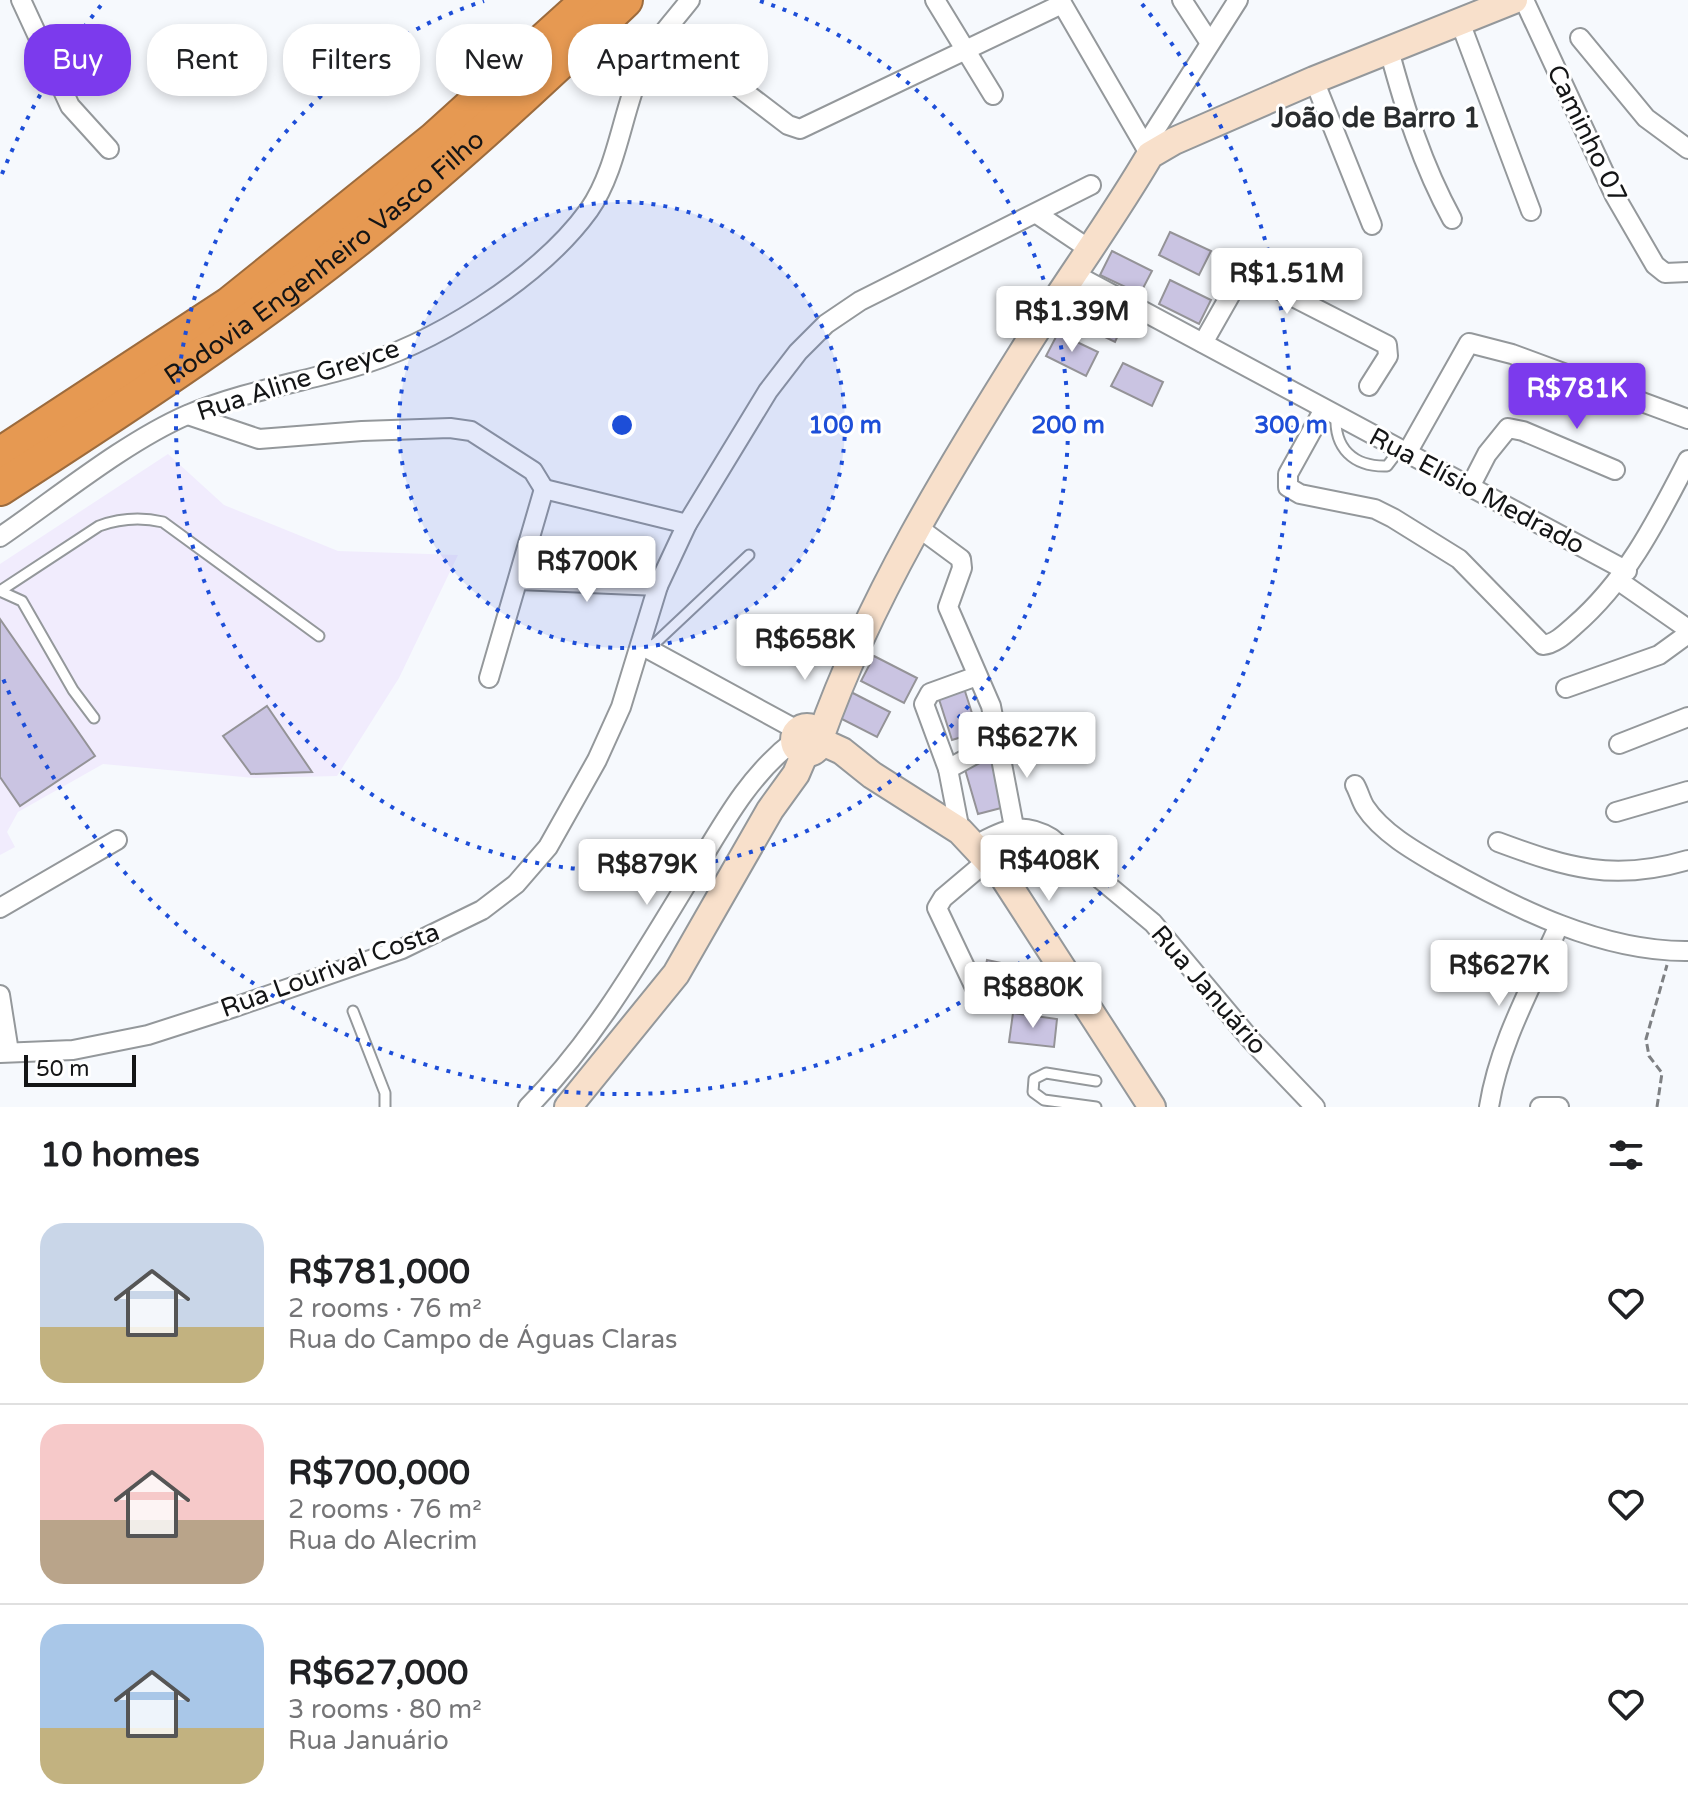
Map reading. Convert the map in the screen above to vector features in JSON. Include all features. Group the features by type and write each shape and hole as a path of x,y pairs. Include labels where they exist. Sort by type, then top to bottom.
{"highway":[{"name":"Rodovia Engenheiro Vasco Filho","path":"0,455 229,305 434,140 589,0"},
{"name":"Rodovia Engenheiro Vasco Filho","path":"0,488 140,397 381,220 535,86 625,0"}],"main road":[{"path":"568,1107 676,974 770,810 777,787 847,666 919,528 1147,150 1514,0"},
{"path":"805,741 842,751 975,845 1152,1107"}],"street":[{"path":"21,0 70,106 109,149"},
{"name":"Rua Aline Greyce","path":"0,537 153,434 188,415 264,389 353,367 419,340 479,310 547,254 589,210 601,188 641,68 690,0"},
{"path":"935,0 993,95"},
{"path":"1182,0 1210,43"},
{"path":"750,96 788,125 800,129 1061,2 1147,150 1238,0"},
{"name":"Caminho 07","path":"1524,0 1615,196 1655,265 1665,273 1688,272"},
{"path":"1460,22 1531,211"},
{"path":"1580,38 1646,118 1688,149"},
{"path":"1389,50 1411,128 1430,178 1452,219"},
{"path":"1314,80 1372,225"},
{"name":"Rua Lourival Costa","path":"0,995 4,1053 73,1050 148,1035 402,949 482,910 516,884 548,847 615,720 645,647 658,586 687,524 768,391 798,352 826,324 860,301 1091,185"},
{"path":"1037,214 1089,249"},
{"name":"Rua Elísio Medrado","path":"1074,274 1470,487 1623,576 1688,631"},
{"path":"1203,343 1236,285 1248,277 1263,280 1387,345 1388,356 1369,386"},
{"path":"1404,451 1469,343 1512,354 1688,419"},
{"path":"1330,412 1288,474 1288,487 1300,494 1375,509 1393,518 1459,559 1537,642 1549,645 1623,576 1688,460"},
{"path":"188,415 259,439 362,431 450,428 471,431 533,471 544,489 687,524"},
{"path":"1470,487 1502,431 1513,428 1615,470"},
{"path":"489,678 544,489"},
{"path":"919,528 961,559 962,568 948,607 991,706 1014,827 975,845 937,908 976,990"},
{"path":"519,580 658,586"},
{"path":"1566,688 1659,655 1688,631"},
{"path":"645,647 805,741"},
{"path":"975,845 924,704 930,693 977,676"},
{"path":"1619,744 1688,717"},
{"path":"528,1107 553,1082 608,1010 728,816 769,760 805,741"},
{"path":"948,769 999,741"},
{"path":"1355,785 1366,809 1417,852 1500,899 1559,925 1680,951"},
{"path":"1616,812 1688,791"},
{"name":"Rua Januário","path":"1014,827 1035,829 1051,838 1153,923 1251,1040 1315,1107"},
{"path":"0,908 117,840"},
{"path":"1498,842 1555,863 1618,873 1658,869 1688,860"},
{"path":"1489,1107 1495,1073 1505,1045 1559,925"},
{"path":"1540,1107 1559,1107"}],"lane":[{"path":"1330,412 1339,444 1364,462 1387,466 1404,451"},
{"path":"0,591 99,526 116,520 149,519 163,522 319,636"},
{"path":"645,647 749,555"},
{"path":"0,591 22,601 73,690 94,718"},
{"path":"353,1011 385,1093 385,1107"},
{"path":"1096,1081 1046,1073 1034,1079 1032,1085 1033,1092 1044,1100 1096,1107"}],"path":[{"path":"1657,1107 1662,1073 1649,1056 1646,1039 1680,951"}],"shaded area":[{"path":"168,454 224,505 338,551 458,555 399,678 337,776 254,778 103,764 18,812 7,832 15,847 0,855 0,564"}],"building":[{"path":"1170,232 1211,251 1199,275 1159,255"},
{"path":"1112,251 1152,271 1140,294 1100,275"},
{"path":"1170,280 1211,300 1199,324 1159,304"},
{"path":"1086,298 1126,318 1115,342 1074,322"},
{"path":"1058,333 1098,352 1086,376 1046,356"},
{"path":"1123,363 1163,382 1152,406 1111,386"},
{"path":"0,619 95,756 20,806 0,777"},
{"path":"874,656 917,678 904,703 861,681"},
{"path":"963,685 978,732 952,740 937,693"},
{"path":"847,690 890,712 877,737 834,715"},
{"path":"267,706 312,772 251,774 223,736"},
{"path":"991,758 1005,807 978,814 964,766"},
{"path":"987,960 1035,970 1029,998 981,989"},
{"path":"1013,1013 1057,1019 1054,1047 1009,1042"}],"district":[{"name":"João de Barro 1","path":"1376,118"}]}
